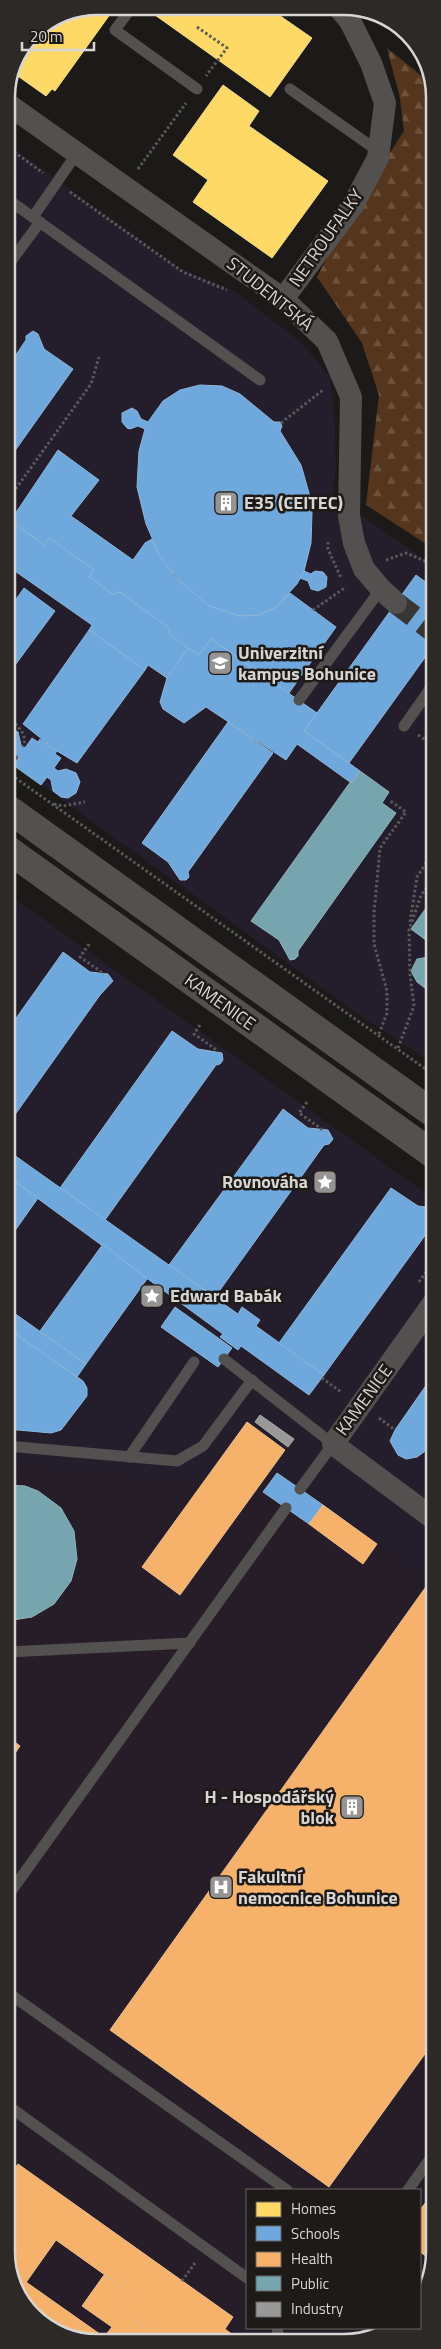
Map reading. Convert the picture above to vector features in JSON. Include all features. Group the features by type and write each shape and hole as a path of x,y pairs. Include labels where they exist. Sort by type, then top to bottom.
{"street":[{"name":"NETROUFALKY","path":"283,299 353,205 378,158 384,103 371,63 350,21 345,15"},
{"name":"STUDENTSKÁ","path":"15,109 283,299 327,341 351,396 349,516 354,542 364,569 388,596"},
{"name":"KAMENICE","path":"15,814 426,1108"},
{"name":"KAMENICE","path":"15,855 426,1149"},
{"name":"KAMENICE","path":"426,1313 333,1444 426,1513"}],"lane":[{"path":"126,15 115,30 197,89"},
{"path":"290,89 378,151"},
{"path":"15,253 76,153"},
{"path":"15,204 260,380"},
{"path":"299,700 388,596"},
{"path":"404,726 426,700"},
{"path":"224,1359 333,1444 300,1489"},
{"path":"129,1457 194,1362"},
{"path":"15,1447 177,1460 203,1446 252,1380"},
{"path":"15,1885 286,1508"},
{"path":"15,1652 190,1643"},
{"path":"15,1998 286,2189"},
{"path":"15,2111 246,2277"},
{"path":"409,2189 426,2164"}],"path":[{"path":"126,188 227,48 196,27"},
{"path":"15,153 46,175"},
{"path":"65,188 183,272 233,292"},
{"path":"15,489 91,384 99,357"},
{"path":"281,423 342,375"},
{"path":"364,569 406,553 426,562"},
{"path":"313,610 346,588"},
{"path":"15,724 21,729 25,738 23,747"},
{"path":"15,777 426,1069"},
{"path":"379,1034 387,1013 387,991 374,944 374,913 380,848 406,812 389,800"},
{"path":"398,1048 414,1006 410,974 409,930 417,877 426,863"},
{"path":"409,930 421,895 426,888"},
{"path":"88,944 80,957 104,974"},
{"path":"200,1025 194,1034 218,1051"},
{"path":"307,1102 299,1113 323,1130"},
{"path":"182,2281 206,2248"}],"shaded area":[{"name":"Univerzitní kampus Bohunice","path":"15,149 181,269 233,290 302,343 330,377 334,410 336,464 333,496 426,560 426,1059 354,1011 15,766"},
{"path":"15,899 426,1193 426,1578 272,1469 203,1483 15,1465"},
{"name":"Fakultní nemocnice Bohunice","path":"247,1422 285,1450 272,1469 426,1578 426,2252 421,2279 421,2189 246,2189 246,2329 372,2329 355,2333 97,2334 71,2330 47,2317 32,2302 23,2288 16,2263 15,1465 203,1483"}],"green space":[{"path":"387,48 423,77 426,97 426,544 366,505 379,395 362,343 317,277 348,219 404,131 400,98"}],"building: Homes":[{"path":"110,15 55,91 52,89 46,96 18,76 22,63 37,41 56,26 71,19"},
{"path":"155,15 279,15 312,38 270,97"},
{"path":"223,85 259,111 249,126 328,181 272,258 193,202 208,180 173,155"}],"building: Schools":[{"path":"33,331 38,334 44,349 73,369 15,451 15,356 26,340 26,336"},
{"name":"E35 (CEITEC)","path":"200,385 222,386 240,394 274,422 280,422 282,426 280,431 301,465 309,493 312,513 311,543 304,571 297,584 275,608 259,615 239,616 209,606 188,590 160,556 146,524 137,487 139,451 145,429 138,426 130,429 127,428 122,422 122,413 132,408 137,411 141,419 148,422 163,401 180,390"},
{"path":"58,450 99,480 71,516 133,560 145,543 152,539 160,556 175,577 209,606 239,616 259,615 275,608 290,593 336,627 289,693 211,639 199,655 170,635 169,628 121,593 117,592 114,595 89,577 94,570 49,538 44,545 15,523 15,514"},
{"path":"15,524 44,545 49,538 94,570 89,577 114,595 117,592 121,593 169,628 170,635 188,648 167,678 148,665 145,670 89,630 92,625 15,571"},
{"path":"304,571 311,574 315,571 323,572 327,577 326,587 318,591 311,589 308,581 300,578"},
{"path":"416,575 426,582 426,656 349,763 304,731"},
{"path":"24,588 55,611 15,665 15,601"},
{"path":"89,630 145,670 77,763 57,751 23,724"},
{"path":"211,639 317,713 304,731 360,771 353,782 350,782 297,744 286,760 206,707 184,723 163,709 160,702 167,678 188,648 199,655"},
{"path":"228,722 273,753 188,872 189,877 186,880 180,880 168,862 142,843"},
{"path":"15,731 18,732 21,745 25,748 32,738 38,742 40,739 57,751 55,754 61,758 54,768 58,771 66,769 76,773 80,782 76,793 68,798 61,797 53,791 51,780 47,777 41,785 15,766 15,762 19,757 15,754"},
{"path":"63,952 90,972 108,974 113,981 100,995 15,1115 15,1020"},
{"path":"172,1031 198,1049 222,1053 223,1060 220,1064 216,1065 105,1220 60,1188"},
{"path":"283,1109 308,1128 328,1130 333,1139 329,1144 324,1145 215,1297 169,1265"},
{"path":"15,1156 238,1314 242,1307 260,1320 256,1326 324,1375 309,1395 241,1346 238,1350 220,1337 223,1334 15,1182"},
{"path":"15,1182 38,1198 15,1231"},
{"path":"391,1188 418,1206 426,1207 426,1234 324,1375 279,1343"},
{"path":"103,1244 147,1279 86,1364 40,1331"},
{"path":"175,1307 232,1348 218,1367 161,1327"},
{"path":"15,1314 86,1364 77,1377 15,1334"},
{"path":"15,1334 83,1381 87,1388 87,1396 61,1430 51,1433 15,1430"},
{"path":"426,1385 426,1449 424,1452 417,1457 406,1459 398,1455 390,1441 395,1430"},
{"path":"277,1473 323,1505 309,1524 263,1492"}],"building: Health":[{"path":"247,1422 285,1450 180,1595 142,1567"},
{"path":"323,1505 377,1544 363,1564 309,1524"},
{"name":"H - Hospodářský blok","path":"426,1587 426,2052 329,2187 110,2030"},
{"path":"15,1742 20,1746 15,1753"},
{"path":"18,2164 233,2317 225,2329 232,2334 154,2334 121,2311 133,2295 56,2240 23,2287 19,2278 15,2252 15,2168"},
{"path":"426,2202 426,2256 421,2253 421,2209"},
{"path":"104,2275 133,2295 121,2311 153,2334 106,2334 112,2327 82,2306"},
{"path":"26,2282 100,2334 71,2330 47,2317 32,2302 23,2288"}],"building: Public":[{"path":"360,771 389,792 382,803 396,813 298,951 298,956 290,960 279,940 251,921"},
{"path":"426,908 426,940 411,929"},
{"path":"426,958 426,989 417,982 411,971 417,959"},
{"path":"15,1485 25,1486 38,1491 61,1508 74,1531 77,1559 71,1581 54,1604 32,1617 15,1620"}],"building: Industry":[{"path":"260,1415 294,1439 288,1447 255,1422"}],"tunnel":[{"path":"396,603 426,626"}],"place":[{"name":"E35 (CEITEC)","path":"226,503"},
{"name":"Univerzitní kampus Bohunice","path":"220,663"},
{"name":"Rovnováha","path":"325,1182"},
{"name":"Edward Babák","path":"152,1296"},
{"name":"H - Hospodářský blok","path":"352,1807"},
{"name":"Fakultní nemocnice Bohunice","path":"221,1887"}]}
